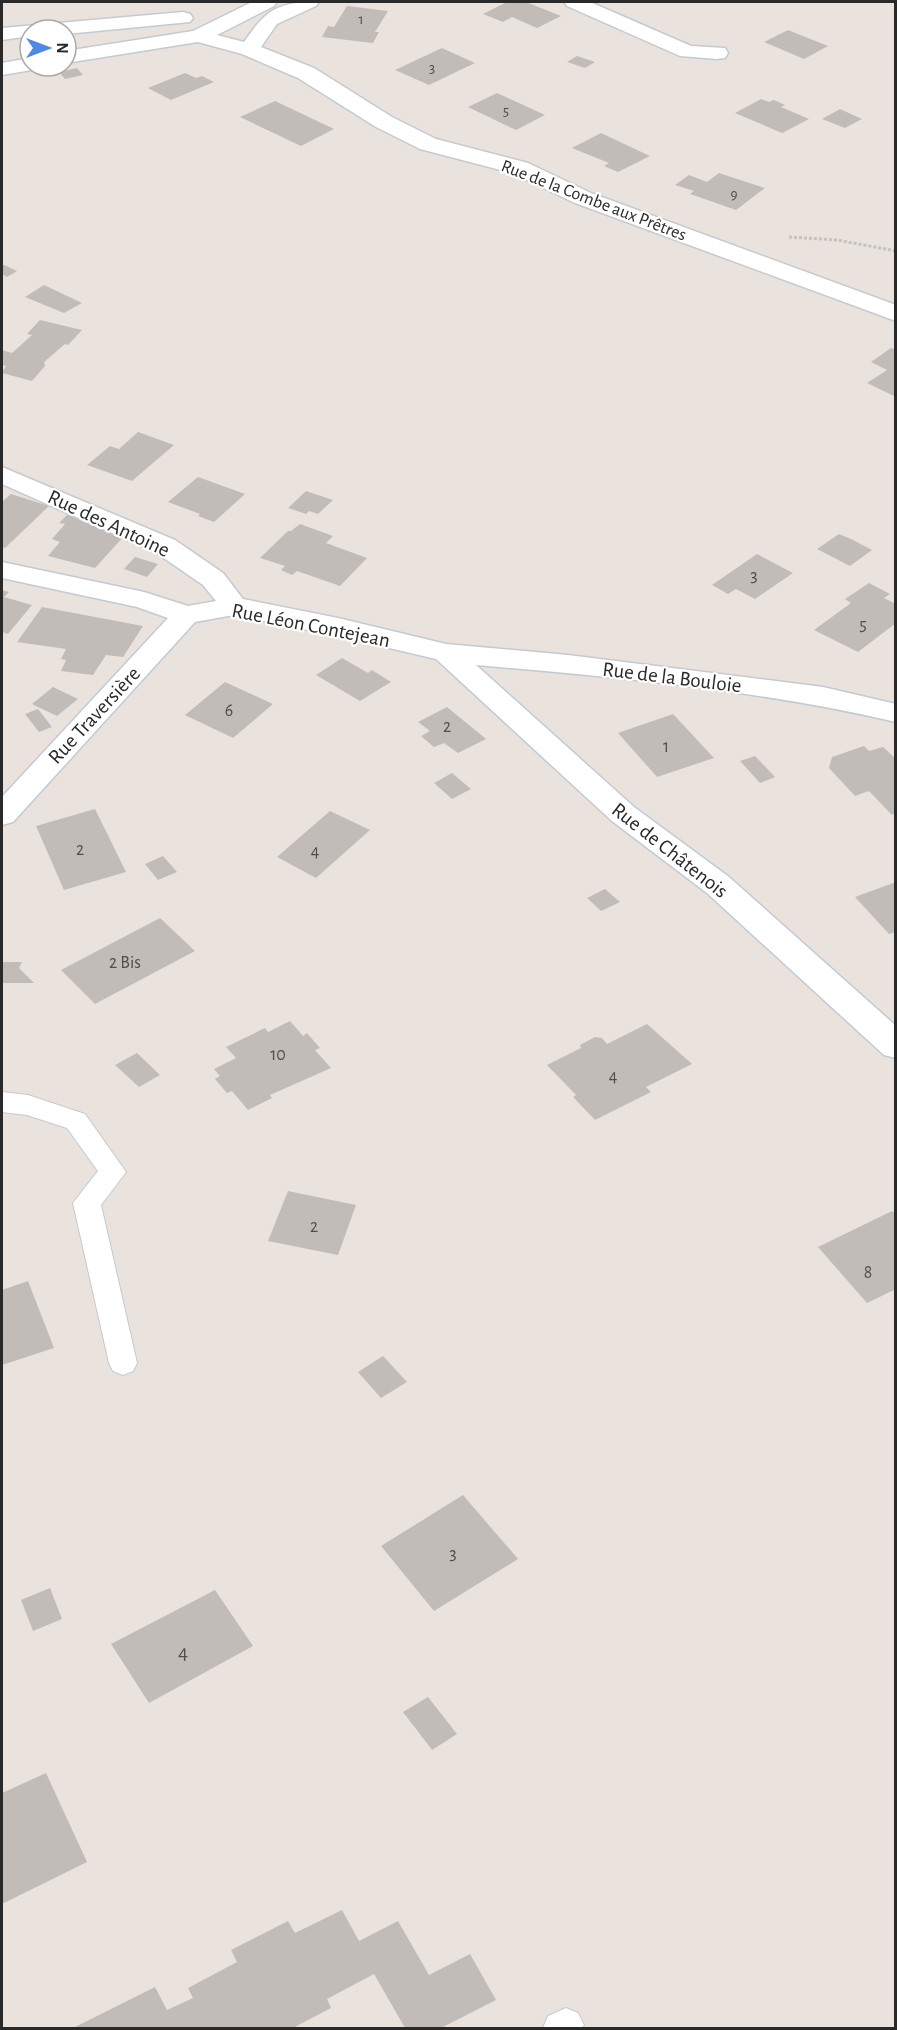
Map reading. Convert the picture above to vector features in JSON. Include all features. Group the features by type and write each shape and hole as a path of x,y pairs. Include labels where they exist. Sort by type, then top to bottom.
{"street":[{"path":"78,26 188,17 229,6 234,2"},
{"path":"78,55 198,36 267,2"},
{"path":"249,50 270,20 309,2"},
{"path":"574,2 687,52 717,53"},
{"path":"2,34 18,32"},
{"name":"Rue de la Combe aux Prêtres","path":"198,36 249,50 306,73 384,122 428,144 520,168 583,198 896,314"},
{"path":"2,69 18,66"},
{"name":"Rue des Antoine","path":"2,475 165,546 213,579 234,606"},
{"path":"2,570 144,600 186,615"},
{"name":"Rue Léon Contejean","path":"186,615 234,606 338,627 446,653"},
{"name":"Rue Traversière","path":"2,814 186,615"},
{"name":"Rue de la Bouloie","path":"446,653 568,664 823,696 896,713"},
{"name":"Rue de Châtenois","path":"446,653 622,814 718,885 896,1046"}],"lane":[{"path":"2,1102 28,1105 76,1121 113,1172 87,1203 123,1363"}],"path":[{"path":"780,242 789,237 837,240 896,252"}],"building":[{"path":"507,2 526,2 561,16 537,28 512,17 503,22 483,14"},
{"path":"347,6 388,11 375,32 379,32 373,43 322,37 328,26 334,27"},
{"path":"788,30 828,46 804,59 764,42"},
{"path":"442,48 475,63 429,85 395,70"},
{"path":"577,56 595,62 585,68 567,62"},
{"path":"185,73 196,78 202,76 214,82 171,100 148,88"},
{"path":"497,93 545,115 516,130 468,107"},
{"path":"761,99 769,102 774,100 785,105 781,107 809,119 782,133 735,113"},
{"path":"275,101 334,129 301,146 240,117"},
{"path":"840,109 862,119 845,128 822,119"},
{"path":"601,133 650,156 618,172 604,166 609,163 572,148"},
{"path":"719,173 765,188 736,210 690,194 694,191 675,185 689,175 707,182"},
{"path":"2,264 17,271 7,277 2,274"},
{"path":"44,285 82,303 64,313 25,297"},
{"path":"40,320 82,330 68,345 65,344 44,362 45,366 32,381 2,373 6,366 2,365 2,350 12,353 32,335 27,334"},
{"path":"891,348 896,350 896,397 867,383 887,370 871,362"},
{"path":"138,432 174,445 132,481 87,465 110,446 119,449"},
{"path":"198,477 245,494 214,522 168,502"},
{"path":"306,491 333,500 318,514 309,511 306,514 288,508"},
{"path":"11,494 49,506 5,548 2,547 2,502"},
{"path":"69,513 125,535 95,568 48,556 60,542 52,539 65,524 59,523"},
{"path":"300,524 333,536 326,543 367,558 340,586 297,571 292,575 281,570 285,566 260,558 288,531"},
{"path":"839,534 872,550 850,566 817,549"},
{"path":"757,554 793,573 755,599 736,589 728,594 712,585"},
{"path":"135,557 158,564 147,577 124,569"},
{"path":"869,583 890,594 884,598 896,604 896,623 858,652 814,630 851,603 845,599"},
{"path":"2,590 9,592 4,597 32,605 8,634 2,632"},
{"path":"42,607 143,626 123,657 106,655 93,675 61,671 66,660 61,659 66,649 17,642"},
{"path":"342,658 368,673 372,670 391,682 360,701 316,675"},
{"path":"225,682 273,704 233,738 185,715"},
{"path":"53,687 78,699 57,716 32,704"},
{"path":"447,707 486,739 458,753 444,743 434,747 421,736 430,731 418,722"},
{"path":"38,709 52,727 39,732 25,714"},
{"path":"673,714 714,758 657,777 618,733"},
{"path":"864,746 869,751 883,747 896,759 896,813 892,815 869,791 855,796 829,768 832,757"},
{"path":"755,756 775,777 760,783 740,761"},
{"path":"452,773 471,789 452,799 434,783"},
{"path":"95,809 126,872 64,890 36,826"},
{"path":"330,811 370,830 316,878 277,857"},
{"path":"163,856 177,872 158,880 145,864"},
{"path":"896,882 896,932 889,934 855,897"},
{"path":"605,889 620,902 601,911 587,898"},
{"path":"160,918 195,951 95,1004 61,970"},
{"path":"2,962 22,962 19,968 34,983 2,983"},
{"path":"290,1021 303,1036 307,1033 320,1048 315,1050 331,1068 270,1095 272,1098 248,1110 232,1091 227,1093 215,1079 220,1076 214,1069 236,1058 226,1047 265,1028 268,1032"},
{"path":"647,1024 692,1064 646,1087 651,1092 595,1120 573,1097 576,1095 547,1065 581,1048 580,1045 595,1037 602,1038 607,1044"},
{"path":"137,1053 160,1075 139,1087 115,1065"},
{"path":"288,1191 356,1205 338,1255 268,1241"},
{"path":"892,1211 896,1214 896,1289 867,1303 818,1247"},
{"path":"28,1281 54,1348 2,1365 2,1290"},
{"path":"383,1356 407,1382 381,1398 358,1372"},
{"path":"463,1495 518,1559 434,1611 381,1546"},
{"path":"50,1588 62,1619 33,1631 21,1600"},
{"path":"215,1590 253,1646 149,1703 111,1644"},
{"path":"428,1697 457,1734 432,1750 403,1712"},
{"path":"46,1773 87,1862 2,1904 2,1793"},
{"path":"342,1910 359,1941 398,1921 429,1975 470,1954 496,2000 441,2028 405,2028 374,1974 327,1999 331,2008 293,2028 73,2028 155,1987 167,2010 193,1998 188,1988 237,1962 231,1950 288,1921 295,1933"}]}
